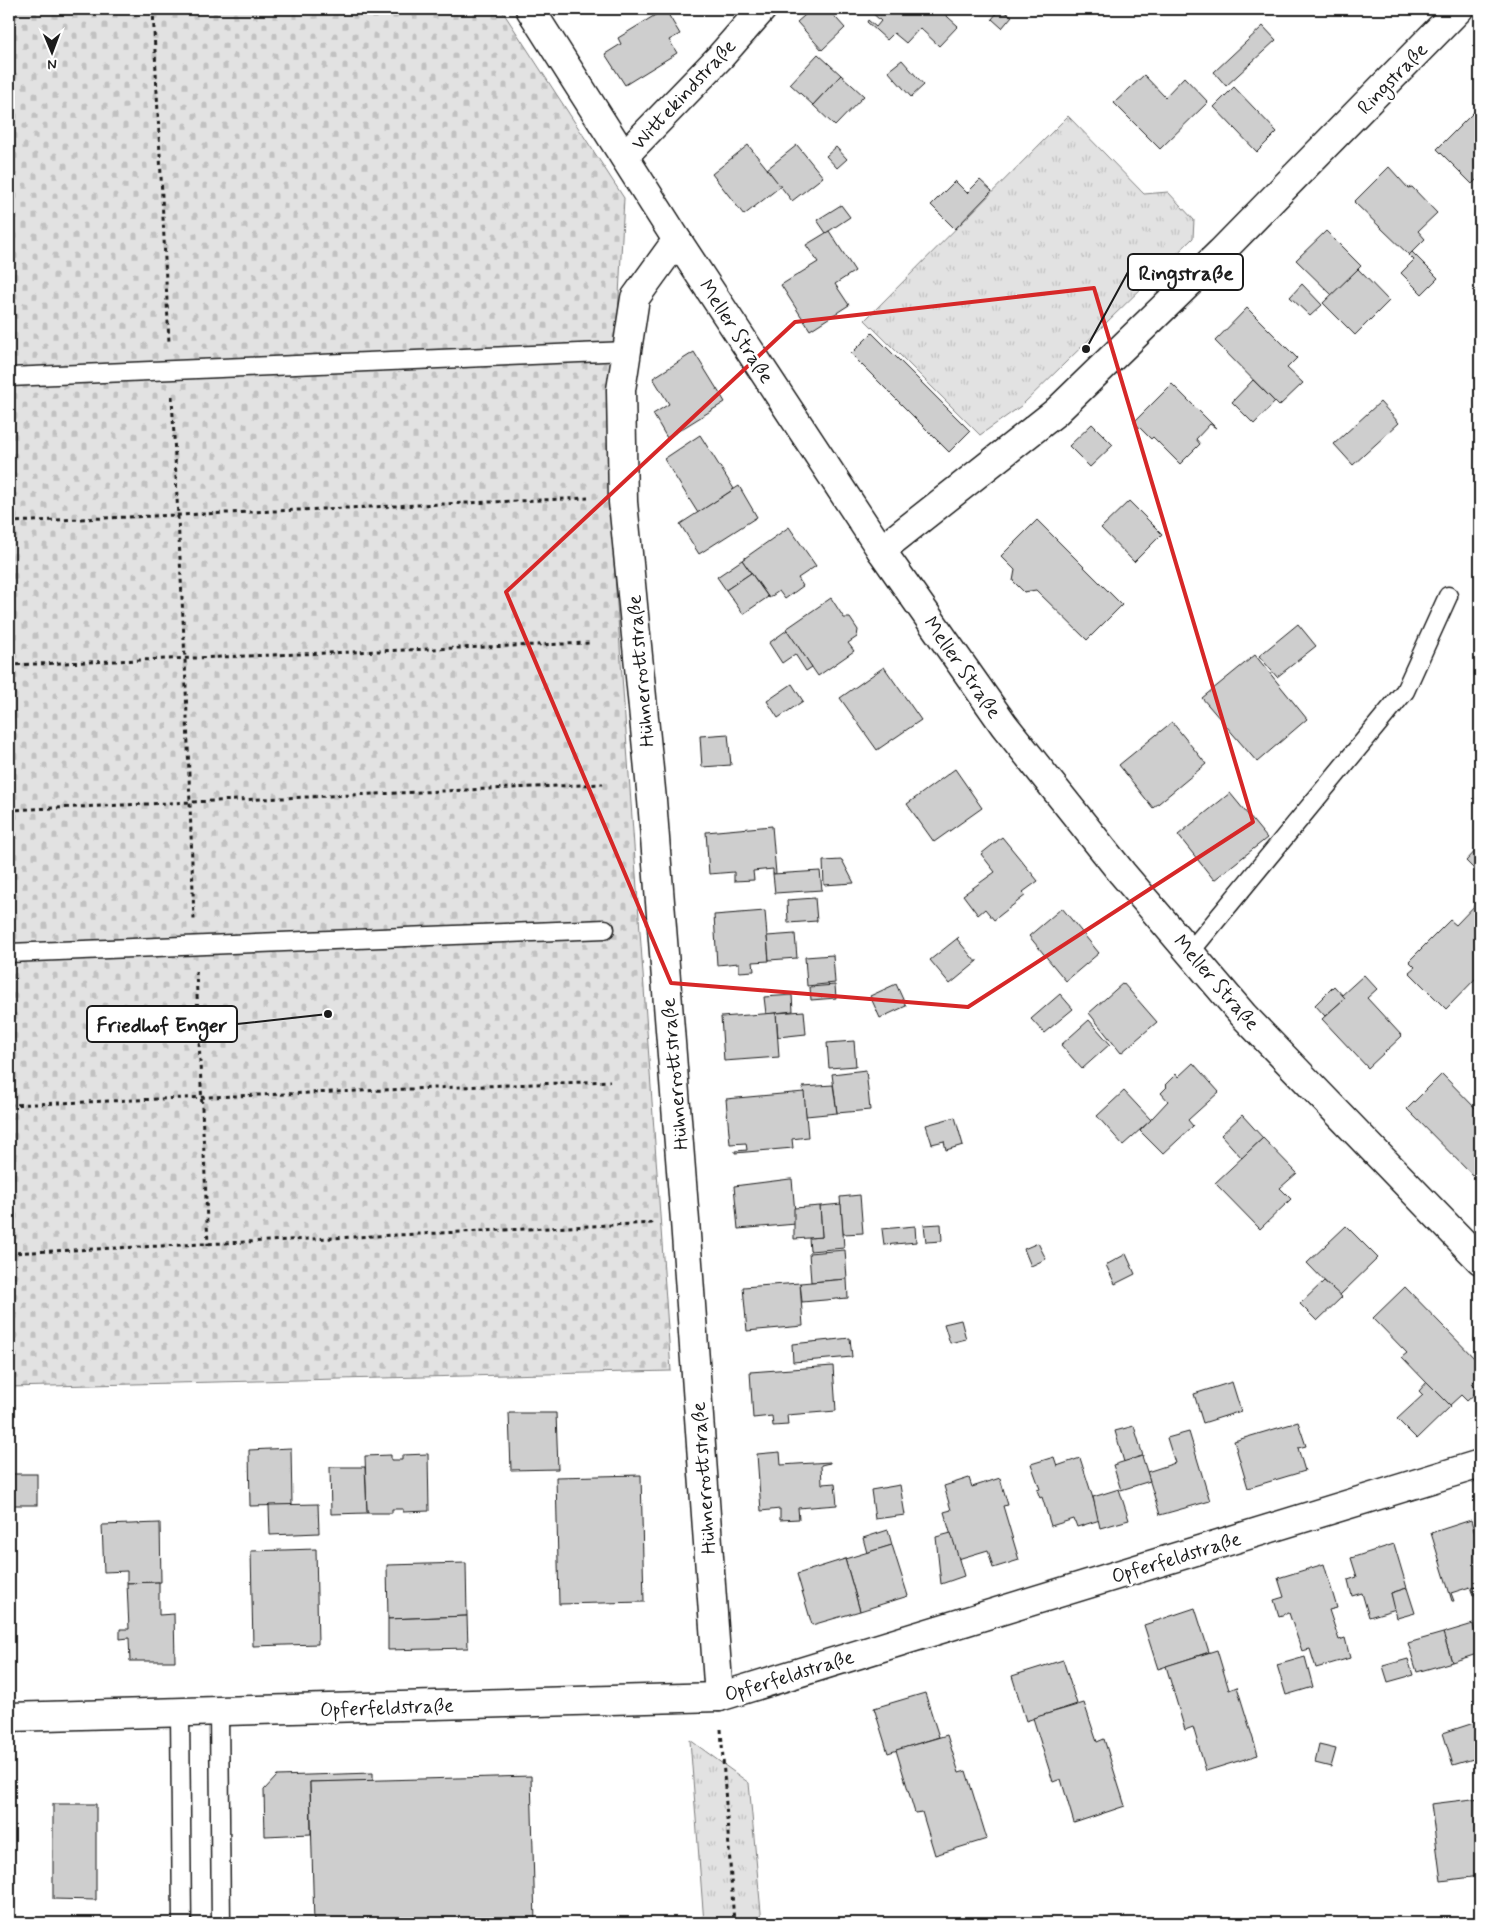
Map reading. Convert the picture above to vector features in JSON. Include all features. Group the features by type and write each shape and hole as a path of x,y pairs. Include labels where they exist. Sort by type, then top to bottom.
{"street":[{"name":"Meller Straße","path":"530,9 677,240 881,550 1004,725 1122,873 1244,1016 1480,1260"},
{"name":"Wittekindstraße","path":"624,156 720,56 762,9"},
{"name":"Ringstraße","path":"881,550 1056,412 1222,252 1459,9"},
{"name":"Hühnerrottstraße","path":"677,240 635,298 622,390 623,502 652,800 685,1221 719,1697"},
{"name":"Opferfeldstraße","path":"9,1717 719,1697 1480,1464"}],"lane":[{"path":"9,377 627,351"},
{"path":"1190,952 1405,691 1448,596"},
{"path":"9,953 605,929"},
{"path":"180,1712 182,1923"},
{"path":"219,1712 221,1923"}],"path":[{"path":"152,9 185,659 208,1245"},
{"path":"9,522 588,498"},
{"path":"9,665 590,643"},
{"path":"9,810 603,784"},
{"path":"9,1105 610,1081"},
{"path":"9,1253 685,1221"},
{"path":"719,1697 734,1923"}],"highlighted area":[{"path":"1094,288 1253,822 968,1007 671,983 506,592 795,322"}],"green space":[{"path":"9,9 501,9 624,198 609,491 671,1371 9,1387"},
{"path":"1068,116 1144,194 1168,192 1194,220 1193,238 1021,406 980,435 865,320"},
{"path":"690,1740 749,1783 762,1923 704,1923"}],"building":[{"path":"665,9 680,34 669,40 677,53 625,85 605,54 621,44 618,38"},
{"path":"812,9 828,9 845,28 822,50 797,22"},
{"path":"868,9 939,9 958,26 939,46 920,28 906,43 894,33 887,40 867,22 868,20 876,27 881,21"},
{"path":"1000,9 1012,16 1002,28 992,19"},
{"path":"1263,26 1276,40 1226,86 1214,72"},
{"path":"818,54 841,75 813,105 790,84"},
{"path":"902,60 924,85 911,97 888,71"},
{"path":"841,75 864,96 835,126 813,105"},
{"path":"1144,75 1165,97 1184,77 1208,102 1160,149 1114,103"},
{"path":"1234,87 1277,132 1257,152 1214,107"},
{"path":"1480,106 1480,176 1472,184 1437,149"},
{"path":"748,145 781,186 744,215 712,174"},
{"path":"797,145 823,177 792,201 767,169"},
{"path":"836,147 847,159 837,168 826,156"},
{"path":"1389,167 1408,188 1412,187 1437,213 1418,231 1425,239 1409,255 1354,202"},
{"path":"980,180 992,191 955,229 931,205 955,181 967,193"},
{"path":"841,205 850,217 826,233 817,220"},
{"path":"829,231 855,271 835,284 849,305 810,330 781,285 818,262 806,245"},
{"path":"1326,231 1361,266 1332,295 1296,260"},
{"path":"1412,252 1438,278 1422,294 1401,273 1414,260 1409,255"},
{"path":"1358,269 1389,301 1355,335 1323,303"},
{"path":"1302,284 1322,305 1310,316 1290,297"},
{"path":"1247,308 1297,358 1287,368 1303,383 1279,406 1215,341"},
{"path":"872,333 970,431 949,452 851,354"},
{"path":"694,352 725,402 667,438 653,414 669,404 653,378"},
{"path":"1253,380 1275,402 1254,424 1232,402"},
{"path":"1172,384 1216,428 1210,424 1196,439 1200,444 1180,464 1153,437 1151,439 1134,422"},
{"path":"1380,402 1399,423 1353,465 1334,444"},
{"path":"1092,424 1113,445 1090,467 1069,446"},
{"path":"700,435 734,489 698,513 664,459"},
{"path":"739,486 757,517 699,554 680,524"},
{"path":"1129,501 1162,534 1134,562 1101,528"},
{"path":"1037,520 1122,605 1087,640 1036,590 1024,592 1013,581 1015,570 1001,556"},
{"path":"789,527 816,566 798,578 803,586 785,599 779,591 769,598 742,560"},
{"path":"742,560 751,573 726,590 717,577"},
{"path":"751,573 768,597 743,614 726,590"},
{"path":"831,598 844,618 850,618 858,630 857,637 848,643 854,651 818,676 786,629"},
{"path":"1298,624 1316,646 1277,677 1259,656"},
{"path":"787,630 812,667 806,671 795,654 782,663 769,643"},
{"path":"1255,655 1307,719 1257,762 1202,698"},
{"path":"884,667 921,720 877,750 840,698"},
{"path":"792,684 803,701 778,718 767,701"},
{"path":"1172,722 1206,764 1153,808 1119,765"},
{"path":"728,734 731,765 702,767 700,736"},
{"path":"955,769 982,808 934,842 907,804"},
{"path":"1230,793 1267,838 1214,880 1178,835"},
{"path":"772,826 776,874 773,874 773,869 753,871 754,880 734,881 734,872 709,874 706,832"},
{"path":"1002,837 1038,881 1023,892 1026,895 994,920 985,909 978,915 963,895 995,872 981,854"},
{"path":"1480,846 1480,875 1466,861"},
{"path":"842,860 854,883 824,885 823,861"},
{"path":"820,871 822,890 775,893 773,874"},
{"path":"815,898 817,921 788,923 787,900"},
{"path":"1480,900 1480,974 1446,1009 1409,972 1415,967 1409,961 1450,920 1456,925"},
{"path":"1062,908 1099,953 1066,981 1029,936"},
{"path":"765,911 769,961 753,962 754,971 739,972 739,963 717,965 714,915"},
{"path":"795,934 797,958 769,960 767,936"},
{"path":"959,937 957,939 975,961 978,961 950,984 930,960"},
{"path":"833,955 835,983 807,986 805,957"},
{"path":"1364,975 1377,989 1367,998 1402,1036 1368,1068 1322,1019 1345,998 1342,995"},
{"path":"1123,983 1157,1022 1121,1053 1089,1013"},
{"path":"896,984 906,1006 880,1018 870,996"},
{"path":"835,985 836,998 811,1000 810,987"},
{"path":"1334,986 1345,998 1325,1016 1315,1005"},
{"path":"1060,994 1073,1009 1044,1033 1031,1019"},
{"path":"792,995 793,1011 766,1014 764,997"},
{"path":"804,1011 806,1034 778,1037 776,1013"},
{"path":"776,1013 779,1057 724,1061 721,1017"},
{"path":"1089,1020 1110,1044 1082,1069 1061,1045"},
{"path":"854,1041 856,1066 829,1068 827,1043"},
{"path":"1193,1063 1219,1092 1188,1120 1193,1126 1163,1154 1140,1131 1168,1101 1161,1093 1167,1087 1165,1085 1176,1074 1178,1077"},
{"path":"866,1070 870,1110 837,1113 832,1074"},
{"path":"1442,1074 1480,1113 1480,1183 1407,1109"},
{"path":"833,1085 837,1113 806,1116 803,1087"},
{"path":"1124,1091 1151,1120 1123,1145 1097,1116"},
{"path":"804,1092 808,1137 792,1139 793,1148 735,1153 735,1151 747,1150 746,1143 730,1144 726,1099"},
{"path":"1242,1115 1263,1138 1242,1158 1221,1135"},
{"path":"955,1117 963,1145 946,1150 944,1141 932,1144 926,1125"},
{"path":"1263,1138 1297,1173 1280,1188 1291,1199 1260,1229 1215,1183"},
{"path":"792,1179 796,1224 738,1229 734,1186"},
{"path":"860,1195 863,1233 843,1234 840,1197"},
{"path":"841,1204 844,1248 810,1251 809,1238 822,1237 820,1206"},
{"path":"820,1206 822,1237 794,1239 794,1208"},
{"path":"941,1224 942,1241 926,1242 924,1225"},
{"path":"915,1226 916,1242 884,1245 882,1229"},
{"path":"1346,1226 1378,1258 1339,1296 1307,1263"},
{"path":"1038,1243 1046,1259 1031,1266 1024,1249"},
{"path":"845,1250 847,1279 811,1282 809,1253"},
{"path":"1126,1254 1135,1274 1115,1284 1106,1265"},
{"path":"847,1279 848,1298 802,1302 800,1283"},
{"path":"1324,1281 1342,1297 1317,1321 1300,1304"},
{"path":"800,1283 803,1326 747,1331 743,1287"},
{"path":"1405,1287 1480,1364 1480,1376 1472,1383 1479,1390 1467,1401 1461,1395 1449,1406 1402,1357 1407,1353 1373,1318"},
{"path":"961,1320 966,1339 950,1343 944,1324"},
{"path":"850,1338 852,1357 793,1362 792,1344"},
{"path":"833,1366 836,1411 787,1415 788,1425 773,1426 772,1416 753,1418 750,1372"},
{"path":"1232,1382 1241,1411 1203,1423 1194,1394"},
{"path":"1427,1382 1451,1406 1417,1439 1397,1419 1423,1395 1419,1391"},
{"path":"509,1413 556,1413 558,1469 511,1470"},
{"path":"1298,1422 1306,1446 1298,1448 1305,1471 1248,1488 1234,1441"},
{"path":"1134,1426 1143,1456 1124,1462 1115,1431"},
{"path":"1189,1432 1210,1501 1160,1515 1147,1472 1175,1463 1167,1438"},
{"path":"291,1448 292,1505 250,1506 249,1450"},
{"path":"780,1452 781,1465 830,1462 821,1465 822,1484 835,1483 837,1505 798,1508 799,1519 780,1520 780,1509 761,1511 757,1454"},
{"path":"428,1454 429,1511 403,1512 403,1509 392,1509 392,1513 367,1513 365,1456 391,1455 391,1460 402,1460 402,1455"},
{"path":"1142,1456 1150,1481 1121,1490 1113,1465"},
{"path":"1054,1457 1057,1466 1080,1458 1100,1520 1077,1527 1074,1519 1051,1526 1042,1497 1040,1498 1037,1490 1040,1489 1031,1464"},
{"path":"330,1467 365,1467 367,1513 331,1514"},
{"path":"9,1474 37,1474 37,1505 9,1505"},
{"path":"641,1475 644,1602 559,1604 556,1477"},
{"path":"969,1478 972,1487 1000,1478 1008,1505 1003,1506 1019,1560 993,1568 988,1550 958,1559 944,1512 951,1510 944,1486"},
{"path":"900,1485 905,1515 875,1519 871,1490"},
{"path":"1119,1489 1129,1520 1100,1528 1093,1497"},
{"path":"318,1504 319,1533 270,1535 269,1505"},
{"path":"1471,1520 1480,1552 1480,1585 1472,1587 1474,1595 1470,1587 1451,1593 1454,1601 1452,1601 1431,1533"},
{"path":"160,1523 161,1582 127,1583 127,1571 104,1572 102,1525"},
{"path":"888,1530 892,1545 867,1553 863,1538"},
{"path":"951,1533 964,1576 941,1584 936,1537"},
{"path":"1394,1544 1407,1588 1391,1593 1396,1609 1369,1617 1362,1593 1352,1596 1348,1580 1357,1577 1351,1558"},
{"path":"892,1545 908,1596 860,1611 845,1559"},
{"path":"316,1549 318,1644 253,1646 251,1551"},
{"path":"845,1559 860,1611 812,1625 797,1574"},
{"path":"466,1563 467,1616 388,1619 387,1565"},
{"path":"1324,1564 1337,1608 1329,1610 1339,1640 1345,1638 1350,1658 1316,1668 1310,1649 1302,1651 1289,1613 1279,1616 1274,1600 1284,1597 1278,1578"},
{"path":"159,1582 159,1615 174,1614 175,1661 130,1661 129,1638 120,1639 120,1629 129,1629 127,1583"},
{"path":"1407,1588 1415,1613 1397,1618 1391,1593"},
{"path":"1195,1608 1209,1652 1158,1669 1144,1625"},
{"path":"467,1616 468,1648 388,1650 388,1619"},
{"path":"1473,1624 1480,1653 1452,1662 1443,1633"},
{"path":"1443,1633 1452,1662 1417,1672 1408,1643"},
{"path":"1217,1650 1229,1690 1237,1687 1258,1755 1206,1771 1193,1727 1185,1730 1166,1666"},
{"path":"1305,1657 1313,1687 1286,1695 1277,1665"},
{"path":"1408,1659 1413,1675 1388,1682 1383,1666"},
{"path":"1063,1660 1077,1704 1026,1721 1012,1676"},
{"path":"925,1693 939,1737 888,1753 874,1708"},
{"path":"1084,1703 1097,1742 1104,1739 1125,1806 1074,1823 1061,1779 1053,1782 1033,1718"},
{"path":"1480,1721 1480,1757 1453,1765 1443,1733"},
{"path":"947,1735 959,1773 966,1771 987,1839 935,1855 922,1812 915,1813 896,1750"},
{"path":"1319,1745 1336,1749 1331,1767 1315,1763"},
{"path":"373,1773 373,1781 310,1782 311,1834 265,1836 264,1790 277,1776"},
{"path":"531,1776 535,1923 314,1923 310,1782"},
{"path":"1480,1798 1480,1876 1441,1881 1431,1804"},
{"path":"53,1804 96,1804 96,1900 53,1899"}],"place":[{"name":"Ringstraße","path":"1086,349"},
{"name":"Friedhof Enger","path":"328,1014"}]}
